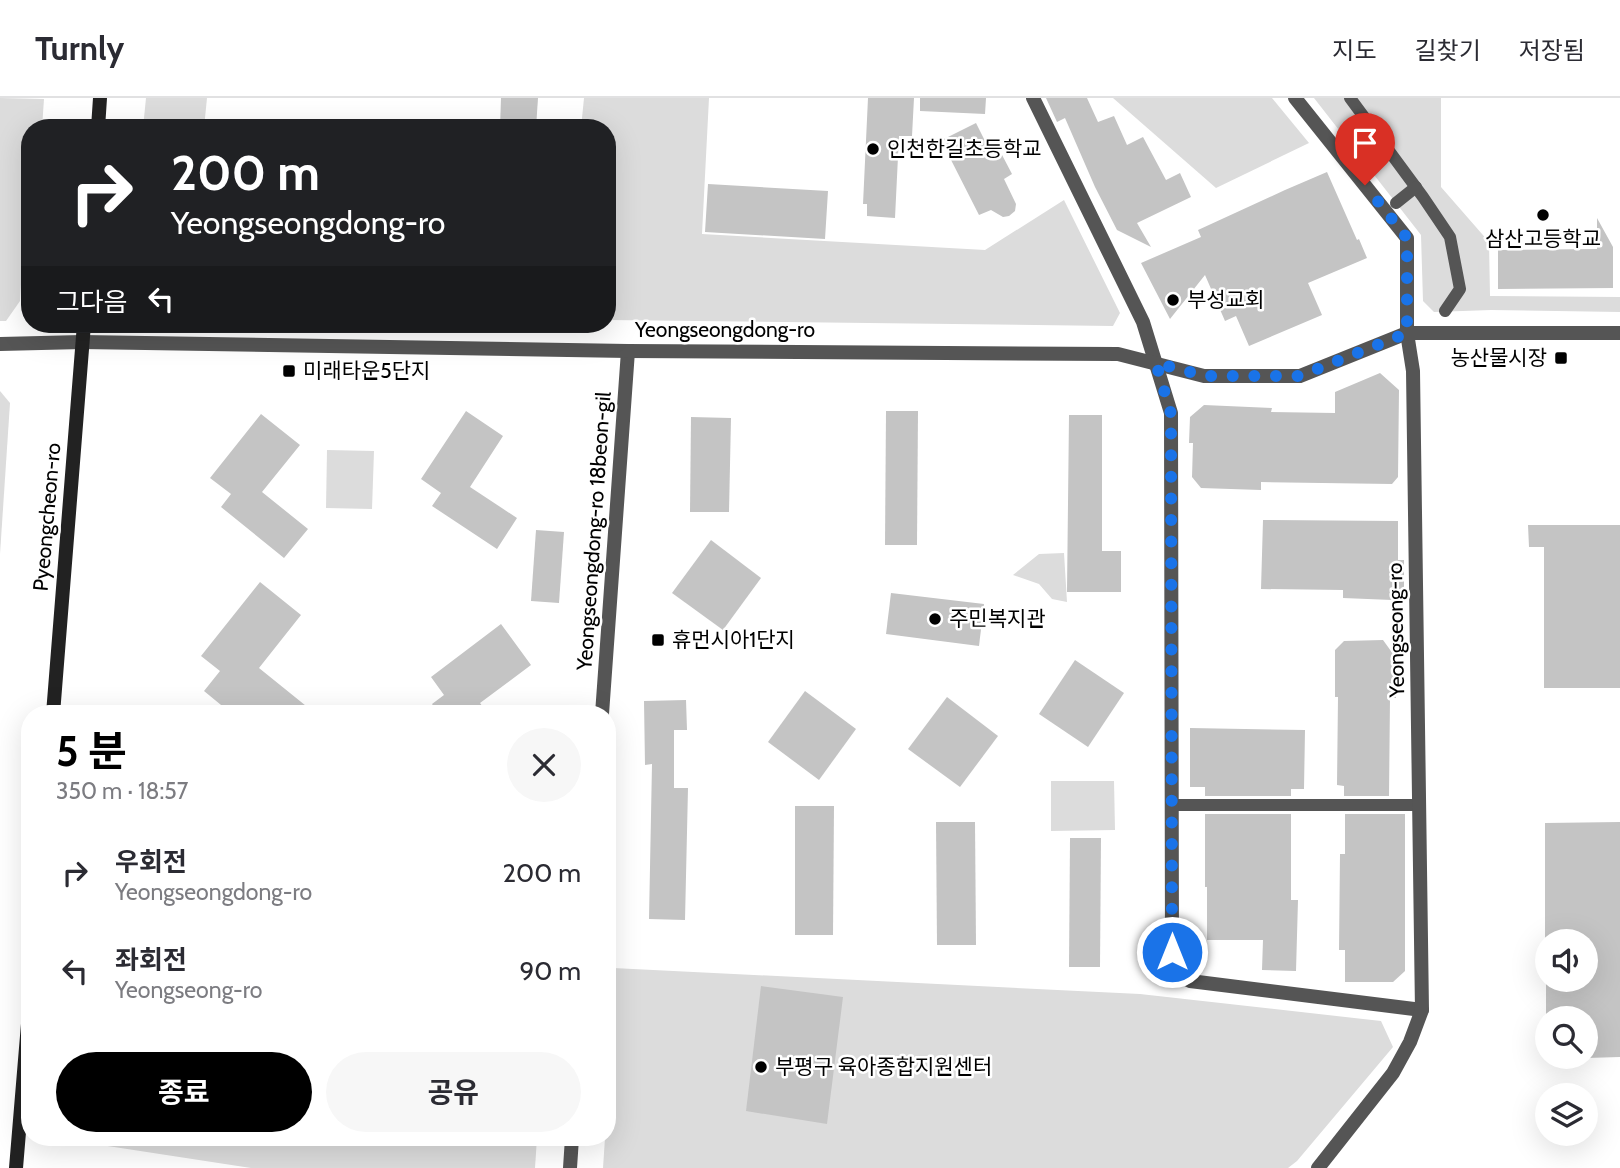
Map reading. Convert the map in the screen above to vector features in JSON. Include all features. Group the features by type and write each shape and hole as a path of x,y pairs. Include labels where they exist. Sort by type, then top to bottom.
{"main road":[{"path":"99,119 100,98"},
{"name":"Pyeongcheon-ro","path":"54,705 83,333"},
{"path":"16,1168 21,1108"}],"street":[{"path":"1033,98 1143,322 1171,414 1172,952 1175,968 1181,977 1190,981 1422,1010"},
{"name":"Yeongseong-ro","path":"1295,98 1407,238 1407,333 1413,371 1422,1010 1410,1042 1393,1073 1318,1168"},
{"path":"1350,98 1450,237 1460,289 1445,312"},
{"path":"1396,203 1416,187"},
{"name":"Yeongseongdong-ro","path":"0,344 82,342 628,351 1118,354 1205,376 1300,376 1407,333 1620,333"},
{"name":"Yeongseongdong-ro 18beon-gil","path":"603,705 628,351"},
{"path":"1172,805 1419,804"},
{"path":"570,1168 571,1146"}],"shaded area":[{"path":"0,98 44,99 43,119 21,119 20,301 6,321 0,321"},
{"path":"146,98 207,98 205,119 144,119"},
{"path":"584,98 709,98 702,234 985,250 1064,200 1120,313 1113,326 616,320 616,119 582,119"},
{"path":"1113,98 1272,98 1309,143 1216,188"},
{"path":"1314,98 1441,98 1441,187 1489,242 1490,296 1620,297 1620,312 1434,312 1423,301 1421,235"},
{"path":"0,391 10,403 0,554"},
{"path":"327,450 374,451 372,509 326,508"},
{"path":"1064,553 1067,602 1052,599 1039,584 1013,575 1039,554"},
{"path":"1051,781 1114,781 1115,830 1051,831"},
{"path":"616,968 1140,994 1381,1021 1393,1047 1297,1161 1288,1168 603,1168 604,1146 616,1146"},
{"path":"108,1146 536,1146 535,1168 251,1168"}],"building":[{"path":"501,98 538,98 537,119 500,119"},
{"path":"868,98 914,98 912,136 899,136 895,218 867,216 867,204 863,204"},
{"path":"920,98 986,98 985,114 920,111"},
{"path":"1046,98 1087,98 1098,122 1114,116 1127,145 1143,137 1166,180 1180,173 1191,197 1137,223 1151,247 1117,230 1065,118 1057,122"},
{"path":"976,123 993,157 1001,153 1012,174 1004,179 1016,204 1015,211 1009,216 1003,217 991,210 979,215 948,154 951,152 944,139"},
{"path":"1327,172 1367,258 1308,283 1322,315 1249,346 1236,316 1225,321 1205,275 1170,319 1141,263 1201,237 1198,230"},
{"path":"708,184 828,191 825,239 705,232"},
{"path":"1597,218 1613,247 1613,288 1498,289 1498,250 1597,249"},
{"path":"1380,373 1399,390 1398,477 1392,484 1261,482 1261,490 1201,488 1192,477 1193,443 1189,443 1190,417 1204,405 1272,408 1271,412 1335,413 1335,392"},
{"path":"466,411 503,436 470,487 517,518 497,549 432,506 441,493 421,479"},
{"path":"886,411 918,411 917,545 885,545"},
{"path":"261,414 300,445 262,492 308,529 284,558 221,507 231,494 210,478"},
{"path":"1069,415 1102,415 1102,551 1121,551 1121,592 1067,592"},
{"path":"691,417 731,418 729,512 690,512"},
{"path":"1263,520 1398,521 1398,560 1404,560 1404,590 1392,600 1343,598 1343,590 1261,589"},
{"path":"1528,525 1620,525 1620,688 1544,688 1544,547 1529,547"},
{"path":"536,530 564,532 559,603 531,601"},
{"path":"711,540 761,578 723,630 672,593"},
{"path":"260,582 301,615 259,668 305,705 221,705 204,691 220,671 201,656"},
{"name":"주민복지관","path":"891,593 984,604 979,646 886,634"},
{"path":"501,624 531,665 480,703 481,705 433,705 444,695 431,677"},
{"path":"1383,640 1396,658 1396,698 1390,698 1389,796 1344,796 1344,786 1337,785 1338,697 1335,697 1335,650 1344,641"},
{"path":"1075,660 1124,693 1088,747 1039,714"},
{"path":"805,691 856,729 819,780 768,742"},
{"path":"947,697 998,736 960,787 908,749"},
{"path":"686,700 687,730 674,730 674,788 688,788 685,920 649,919 652,764 645,765 644,701"},
{"path":"1190,728 1305,730 1304,789 1291,789 1291,796 1205,796 1205,787 1190,787"},
{"path":"795,806 834,806 833,935 795,935"},
{"path":"1205,814 1291,814 1291,900 1298,900 1296,971 1262,970 1263,940 1207,940"},
{"path":"1345,814 1405,814 1405,971 1393,982 1345,982 1345,950 1339,950 1340,854 1345,854"},
{"path":"936,822 975,822 976,945 937,945"},
{"path":"1620,822 1620,1057 1598,1058 1598,1006 1546,1006 1546,992 1598,992 1598,929 1545,929 1545,823"},
{"path":"1070,838 1101,838 1100,967 1069,967"},
{"path":"761,986 843,997 827,1124 746,1111"}],"place":[{"name":"인천한길초등학교","path":"873,149"},
{"name":"삼산고등학교","path":"1543,215"},
{"name":"부성교회","path":"1173,300"},
{"name":"농산물시장","path":"1561,358"},
{"name":"미래타운5단지","path":"289,371"},
{"name":"주민복지관","path":"935,619"},
{"name":"휴먼시아1단지","path":"658,640"},
{"name":"부평구 육아종합지원센터","path":"761,1067"}],"route":[{"path":"1172,952 1171,414 1156,363 1205,376 1300,376 1407,333 1407,238 1365,185"}]}
